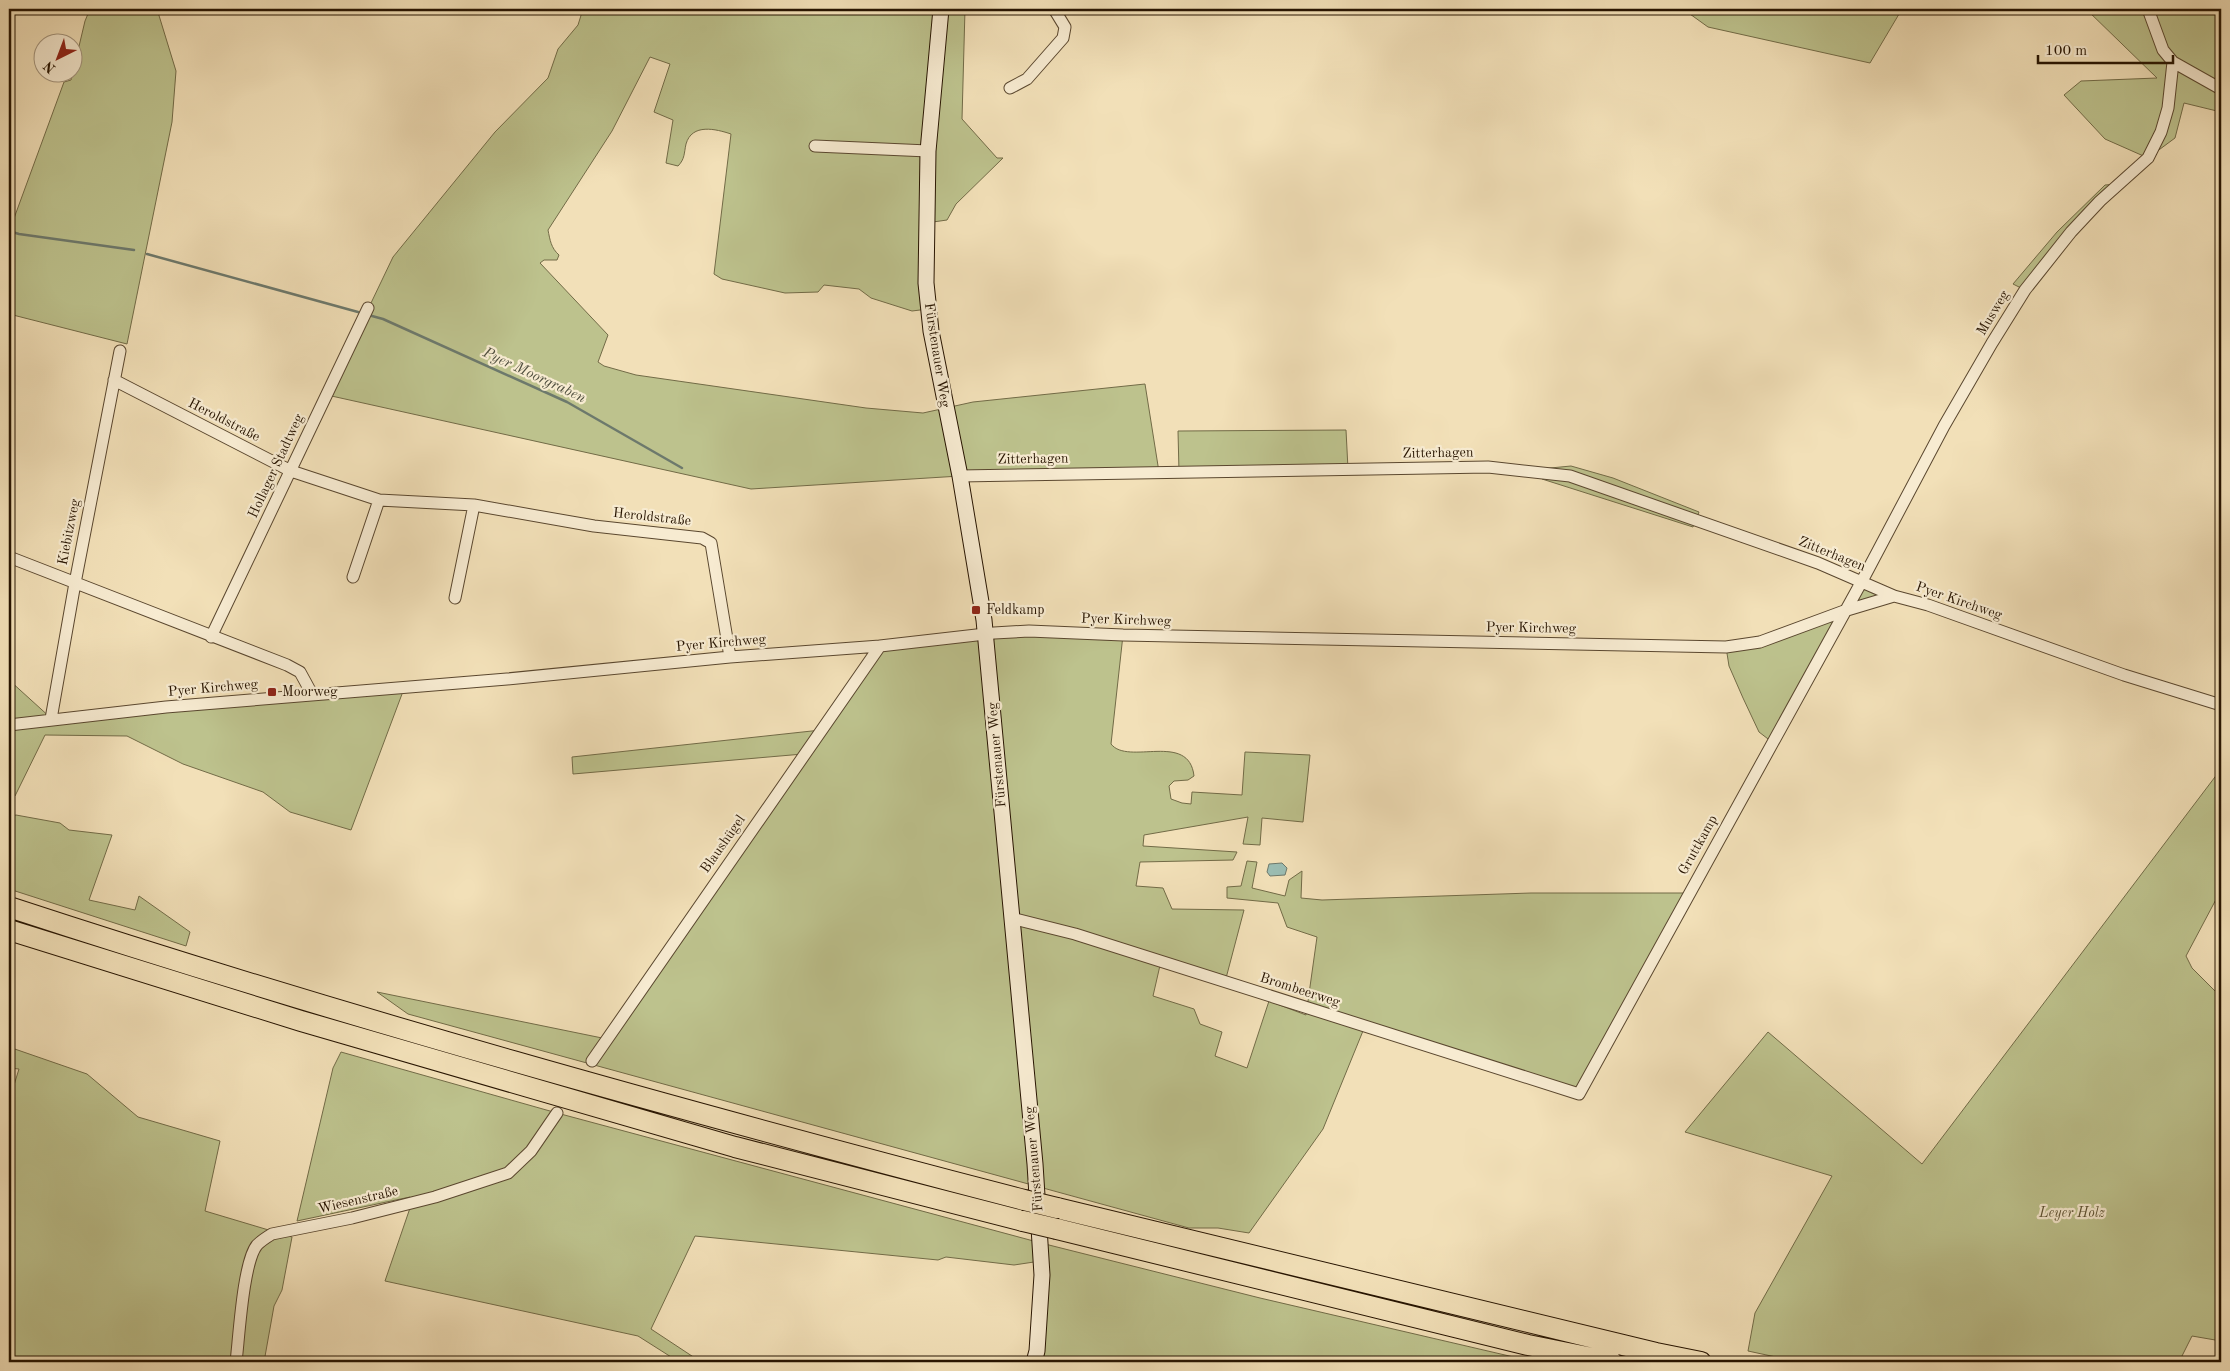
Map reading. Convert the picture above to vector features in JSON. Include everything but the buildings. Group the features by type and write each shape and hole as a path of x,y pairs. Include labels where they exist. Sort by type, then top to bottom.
{"highway":[{"path":"9,907 327,1007 747,1128 1024,1200 1656,1353 1701,1362"},
{"path":"9,930 301,1022 725,1144 1023,1221 1509,1340 1612,1362"}],"street":[{"name":"Fürstenauer Weg","path":"941,9 928,151 926,283 928,309 940,380 960,476 986,634 1035,1164 1042,1276 1037,1351 1034,1362"},
{"path":"1010,88 1027,79 1063,38 1065,27 1054,9"},
{"path":"2148,9 2163,50 2172,62 2221,89"},
{"name":"Musweg","path":"1844,611 1862,581 1944,426 2025,290 2071,232 2100,201 2148,158 2161,132 2168,108 2172,62"},
{"path":"815,146 928,151"},
{"name":"Hollager Stadtweg","path":"211,636 368,308"},
{"name":"Kiebitzweg","path":"52,719 75,583 120,350"},
{"name":"Heroldstraße","path":"114,380 291,471 379,500 474,505 594,526 702,538 711,543 730,657"},
{"name":"Zitterhagen","path":"960,476 1488,467 1570,476 1818,563 1894,596"},
{"path":"353,577 379,500"},
{"path":"455,598 474,505"},
{"path":"9,557 264,656 300,672 312,694"},
{"name":"Pyer Kirchweg","path":"9,725 52,719 312,694 507,679 1029,631 1123,635 1726,647 1760,642 1844,611 1894,596 1928,605 2124,675 2221,705"},
{"name":"Gruttkamp","path":"1579,1094 1844,611"},
{"name":"Blaushügel","path":"592,1060 880,646"},
{"name":"Brombeerweg","path":"1011,918 1075,934 1579,1094"},
{"name":"Wiesenstraße","path":"236,1362 249,1262 256,1246 267,1237 272,1234 352,1218 435,1197 508,1173 531,1151 557,1113"}],"green space":[{"path":"90,9 157,9 176,71 172,122 127,344 9,314 9,220 13,221 64,82 82,82 82,34"},
{"path":"583,9 965,9 962,119 997,158 1003,158 956,204 947,220 926,223 928,309 912,311 871,298 859,289 824,285 818,292 785,293 722,279 714,274 731,134 712,129 699,130 689,137 683,158 678,166 666,163 673,120 654,112 670,64 650,57 612,131 548,230 553,247 559,255 557,260 544,260 540,263 608,335 598,362 604,366 636,375 866,408 923,413 973,402 1145,384 1159,472 1179,472 1178,431 1346,430 1348,469 960,476 751,489 327,395 393,257 495,132 548,78 558,49 578,25"},
{"path":"1683,9 1902,9 1870,63 1708,27"},
{"path":"2086,9 2221,9 2221,112 2184,103 2175,138 2148,158 2105,139 2064,95 2081,81 2157,78"},
{"path":"2119,184 2025,290 2013,284 2057,232 2105,185"},
{"path":"1571,466 1613,478 1699,512 1693,527 1542,479 1540,469"},
{"path":"1862,581 1894,596 1844,611"},
{"path":"1844,611 1772,742 1759,732 1729,666 1726,647"},
{"path":"994,633 1123,635 1111,744 1119,750 1130,752 1170,752 1181,755 1190,763 1194,776 1188,780 1174,781 1169,786 1171,799 1191,804 1192,792 1242,795 1245,752 1310,755 1303,822 1262,818 1260,845 1243,844 1248,817 1144,835 1143,846 1237,852 1233,860 1140,862 1136,886 1163,888 1172,909 1244,910 1225,982 1161,961 1153,996 1194,1009 1200,1024 1222,1032 1215,1056 1247,1068 1269,1001 1306,1015 1317,937 1287,927 1278,903 1227,898 1227,887 1241,886 1247,861 1257,862 1252,888 1285,896 1289,880 1302,871 1301,898 1322,900 1531,893 1688,893 1578,1092 1365,1026 1323,1129 1249,1233 1218,1228 1189,1228 408,1014 377,992 607,1039 803,754 573,774 572,757 821,730 880,646"},
{"path":"9,680 52,719 405,686 351,830 290,812 263,792 183,764 127,736 45,735 15,796 9,795"},
{"name":"Leyer Holz","path":"2221,769 2221,890 2186,956 2192,968 2221,997 2221,1341 2192,1336 2179,1362 1997,1362 1984,1359 1980,1362 1799,1362 1748,1351 1755,1313 1832,1176 1685,1132 1768,1032 1922,1164"},
{"path":"16,815 60,823 69,830 112,835 89,900 135,910 139,896 190,932 186,946 9,889 9,817"},
{"path":"9,1047 87,1074 138,1117 220,1141 205,1211 292,1237 282,1290 274,1306 264,1362 9,1362 9,1101 19,1069 9,1068"},
{"path":"341,1052 557,1113 1041,1243 1260,1298 1535,1362 1037,1362 1040,1252 1034,1262 1014,1265 946,1257 938,1260 695,1236 651,1329 701,1362 679,1362 638,1336 385,1281 410,1208 410,1197 297,1221 333,1068"}],"water":[{"path":"1282,863 1287,868 1285,875 1270,876 1267,872 1269,864"}],"waterway":[{"name":"Pyer Moorgraben","path":"9,231 134,250"},
{"name":"Pyer Moorgraben","path":"147,254 358,312"},
{"name":"Pyer Moorgraben","path":"372,316 383,319 567,402 682,468"}],"place":[{"name":"Feldkamp","path":"976,610"},
{"name":"Moorweg","path":"272,692"}]}
